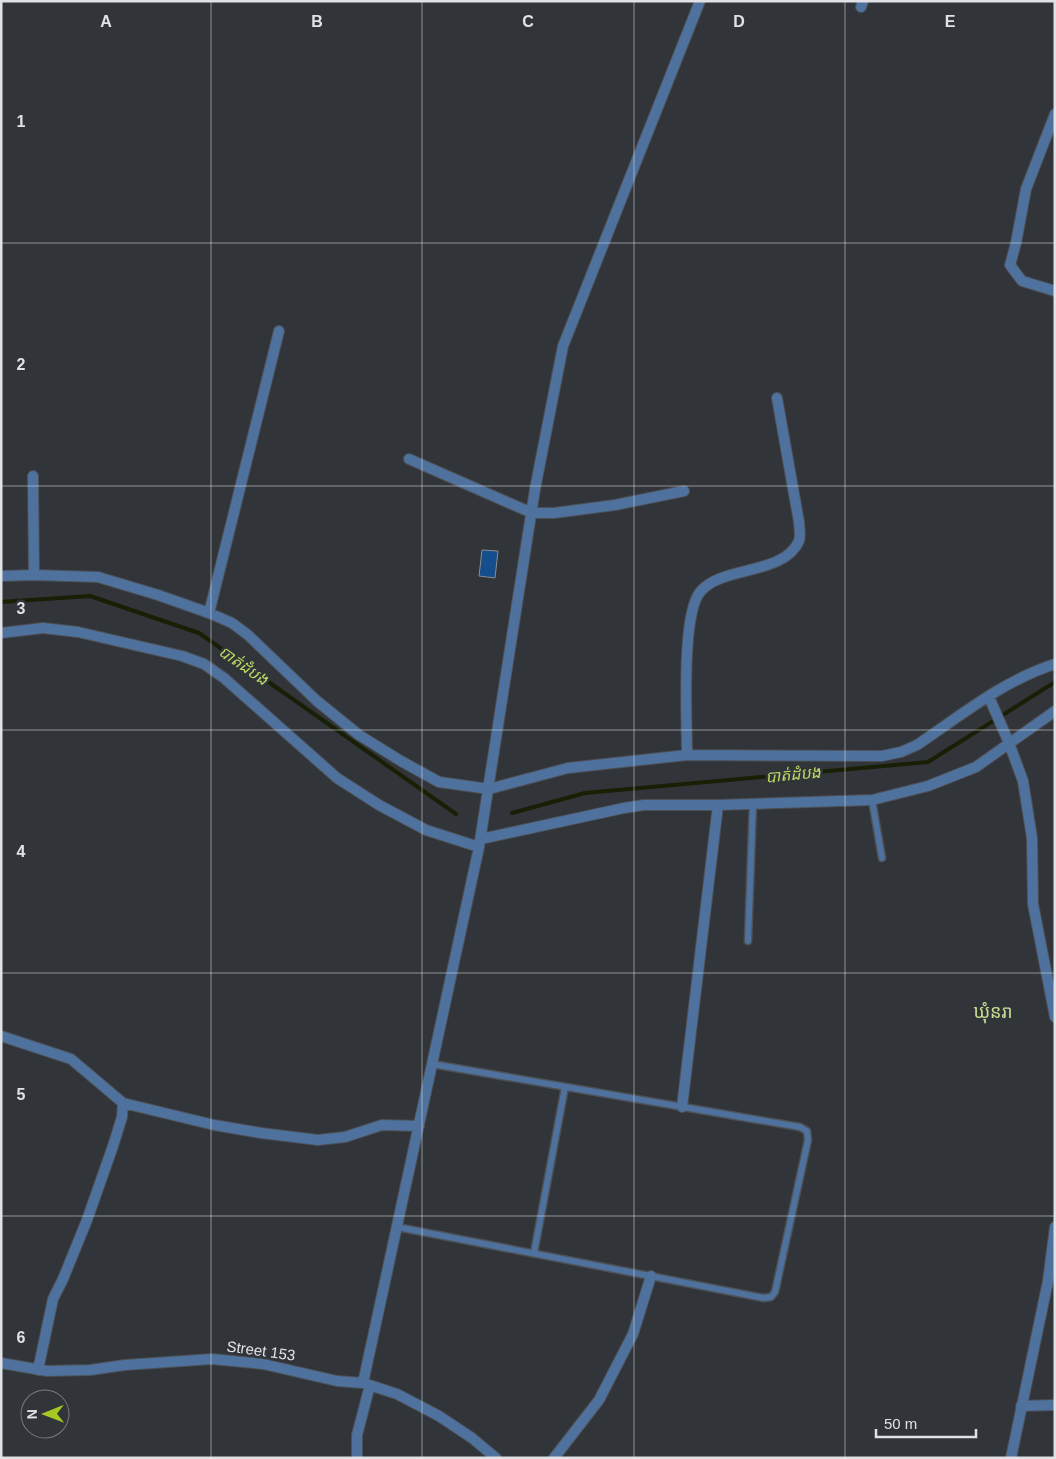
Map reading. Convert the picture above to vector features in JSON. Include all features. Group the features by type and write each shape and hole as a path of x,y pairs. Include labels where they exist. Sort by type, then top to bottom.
{"street":[{"path":"358,1458 357,1435 397,1226 480,843 532,513 563,346 700,1"},
{"path":"1055,114 1026,189 1010,265 1022,281 1055,291"},
{"path":"209,613 279,331"},
{"path":"687,755 687,658 692,608 700,592 716,580 758,568 790,554 800,539 799,522 777,398"},
{"path":"409,459 532,513 554,513 684,491"},
{"path":"33,476 34,575"},
{"path":"1,576 98,577 158,595 232,623 248,635 317,700 359,735 439,782 489,789 568,768 687,755 882,756 901,752 917,745 1016,680 1055,664"},
{"path":"1,632 43,628 78,632 182,656 204,664 224,678 337,778 379,805 426,830 480,843 631,807 665,805 718,806 753,803 872,800 928,786 976,766 1055,711"},
{"path":"989,697 1023,781 1028,805 1032,838 1033,904 1055,1017"},
{"path":"682,1107 718,806"},
{"path":"1,1036 71,1059 123,1103 214,1125 318,1140 346,1137 382,1125 419,1126"},
{"path":"38,1370 53,1299 83,1228 113,1146 122,1117 123,1103"},
{"path":"1011,1458 1048,1281 1055,1227"},
{"path":"554,1458 600,1400 633,1334 651,1276"},
{"name":"Street 153","path":"1,1363 47,1372 212,1359 263,1364 337,1381 367,1384 396,1394 439,1416 472,1438 496,1458"},
{"path":"1021,1406 1055,1405"}],"lane":[{"path":"872,800 882,858"},
{"path":"748,941 753,803"},
{"path":"397,1226 764,1298 771,1297 775,1292 808,1140 807,1131 800,1127 432,1064"},
{"path":"534,1253 565,1087"}],"building":[{"path":"482,550 498,551 495,578 479,576"}],"waterway":[{"name":"បាត់ដំបង","path":"1,602 90,596 199,633 456,814"},
{"name":"បាត់ដំបង","path":"512,813 585,793 928,762 1055,682"}],"district":[{"name":"ឃុំនរា","path":"993,1012"}]}
